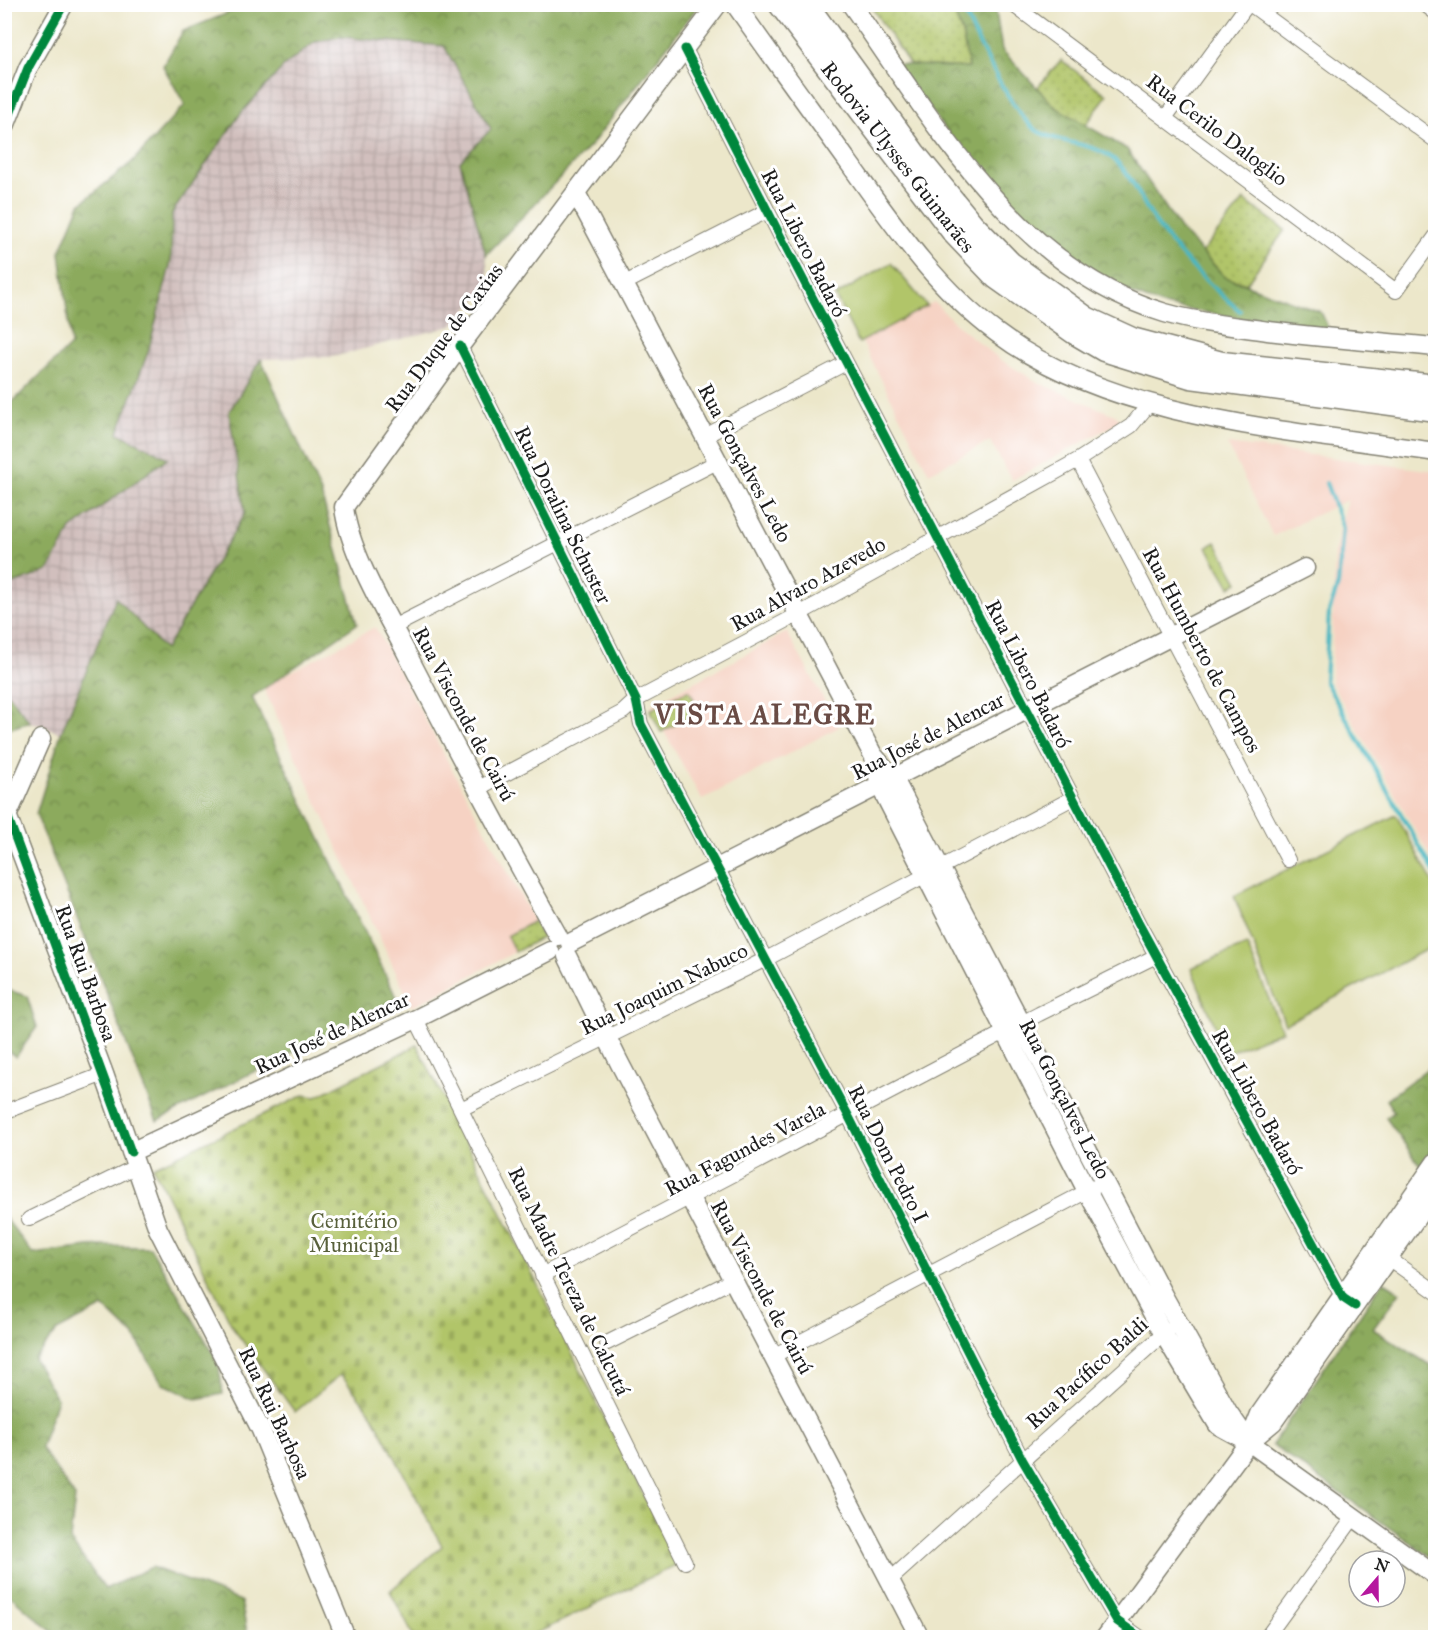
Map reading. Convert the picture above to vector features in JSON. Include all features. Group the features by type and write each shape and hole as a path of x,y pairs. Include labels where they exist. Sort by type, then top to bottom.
{"highway":[{"name":"Rodovia Ulysses Guimarães","path":"781,4 955,233 997,277 1055,320 1104,349 1191,376 1436,410"},
{"name":"Rodovia Ulysses Guimarães","path":"805,4 913,153 972,225 1010,264 1086,319 1132,340 1222,364 1436,387"}],"street":[{"path":"5,126 27,68 64,4"},
{"name":"Rua Duque de Caxias","path":"344,507 460,346 718,4"},
{"path":"735,4 901,236 956,297 997,333 1032,356 1081,379 1150,403 1232,422 1436,452"},
{"path":"851,4 967,167 1019,224 1050,252 1090,281 1134,302 1166,313 1213,324 1326,338 1436,347"},
{"name":"Rua Cerilo Daloglio","path":"1012,4 1396,291 1436,236"},
{"path":"1165,118 1249,4 1436,141"},
{"path":"1424,4 1436,13"},
{"name":"Rua Libero Badaró","path":"686,49 846,363 1156,956 1349,1302"},
{"name":"Rua Gonçalves Ledo","path":"576,193 887,782 941,867 1179,1324 1228,1412 1249,1442"},
{"path":"625,283 768,211"},
{"name":"Rua Doralina Schuster","path":"460,346 636,700"},
{"path":"705,436 846,363"},
{"name":"Rua Alvaro Azevedo","path":"477,789 623,712 636,700 800,614 937,536 1078,460 1131,426 1150,403"},
{"name":"Rua Humberto de Campos","path":"1078,460 1288,860"},
{"path":"393,627 717,462"},
{"name":"Rua Visconde de Cairú","path":"344,507 347,529 393,627 920,1638"},
{"name":"Rua José de Alencar","path":"29,1219 133,1159 719,868 1305,568"},
{"name":"Rua Dom Pedro I","path":"636,700 641,724 848,1115 1022,1459 1117,1621"},
{"path":"6,810 41,739"},
{"name":"Rua Gonçalves Ledo","path":"887,782 925,875 1087,1191 1163,1333 1218,1425 1249,1442 1436,1576"},
{"name":"Rua Joaquim Nabuco","path":"461,1110 766,959 1073,798"},
{"name":"Rua Rui Barbosa","path":"6,810 104,1074 158,1228 261,1430 346,1638"},
{"path":"964,952 982,944"},
{"name":"Rua Fagundes Varela","path":"542,1275 1023,1023 1156,956"},
{"name":"Rua Madre Tereza de Calcutá","path":"416,1019 685,1562"},
{"path":"4,1112 104,1074"},
{"path":"1046,1110 1062,1101"},
{"path":"1105,1638 1249,1442 1260,1414 1300,1370 1428,1192 1436,1162"},
{"path":"773,1356 1104,1182"},
{"path":"1382,1254 1436,1292"},
{"path":"1127,1267 1144,1258"},
{"path":"607,1343 733,1280"},
{"name":"Rua Pacífico Baldi","path":"891,1579 1163,1333 1179,1324"},
{"path":"1266,1638 1354,1517"},
{"path":"1117,1621 1141,1638"}],"shaded area":[{"path":"340,37 444,46 491,129 460,162 486,255 489,286 452,326 333,357 261,359 229,412 245,513 164,651 116,599 61,733 30,722 5,690 4,602 10,585 48,571 71,529 168,459 118,434 148,352 171,263 172,213 241,113 284,66 315,42"},
{"path":"934,302 959,327 1001,360 1039,383 1117,416 1120,422 1012,480 990,441 929,473 860,338"},
{"path":"1227,444 1435,471 1435,865 1331,682 1335,551 1347,500 1273,536"},
{"path":"375,627 543,937 412,1007 263,687"},
{"path":"787,632 839,727 702,800 650,706"}],"green space":[{"path":"248,5 699,5 591,145 486,255 460,162 491,129 444,46 340,37 315,42 284,66 241,113 172,213 171,262 148,352 118,433 168,458 71,529 48,571 10,585 5,602 5,409 71,345 60,252 80,204 132,162 185,105 163,66 183,31"},
{"path":"870,5 951,5 962,33 970,68 910,65"},
{"path":"951,5 995,5 1002,50 1055,107 1127,149 1180,229 1225,277 1321,312 1331,334 1162,305 1091,278 1012,216 895,64 969,68 962,33"},
{"path":"1061,60 1107,95 1086,125 1055,107 1037,88"},
{"path":"1244,200 1285,230 1246,284 1225,277 1202,252"},
{"path":"891,263 927,306 859,343 835,296"},
{"path":"261,359 321,493 357,624 252,697 397,999 157,1121 36,814 61,733 116,598 165,650 245,513 229,412"},
{"path":"1216,542 1238,582 1230,587 1207,547"},
{"path":"5,690 30,722 5,730"},
{"path":"689,690 699,709 696,714 661,732 650,710"},
{"path":"1396,815 1435,886 1435,945 1285,1024 1234,896"},
{"path":"534,921 543,937 515,952 507,936"},
{"path":"1247,945 1282,1031 1226,1053 1191,968"},
{"path":"5,989 27,996 37,1027 16,1057 5,1049"},
{"name":"Cemitério Municipal","path":"417,1045 678,1564 529,1637 414,1637 390,1591 442,1546 372,1414 341,1374 295,1412 233,1328 153,1167 304,1095 316,1097"},
{"path":"1428,1068 1435,1079 1435,1142 1421,1167 1386,1118 1394,1112 1386,1100"},
{"path":"4,1216 33,1254 97,1246 150,1247 218,1361 223,1394 196,1399 162,1383 135,1337 103,1307 57,1331 34,1359 57,1399 41,1448 75,1497 70,1540 105,1589 152,1567 241,1601 248,1637 58,1637 5,1591"},
{"path":"1383,1281 1400,1292 1373,1329 1435,1368 1435,1560 1272,1445"}],"waterway":[{"path":"961,4 995,74 1029,124 1039,132 1059,140 1101,151 1119,164 1130,178 1153,219 1176,250 1240,311"},
{"path":"1326,483 1343,528 1338,585 1329,612 1325,681 1436,875"}],"cycle path":[{"path":"4,129 28,68 64,4"},
{"path":"685,49 1140,926 1343,1298 1355,1306"},
{"path":"460,346 636,700 641,724 848,1115 1022,1459 1117,1621 1141,1638"},
{"path":"4,807 131,1152"}],"district":[{"name":"VISTA ALEGRE","path":"765,715"}]}
